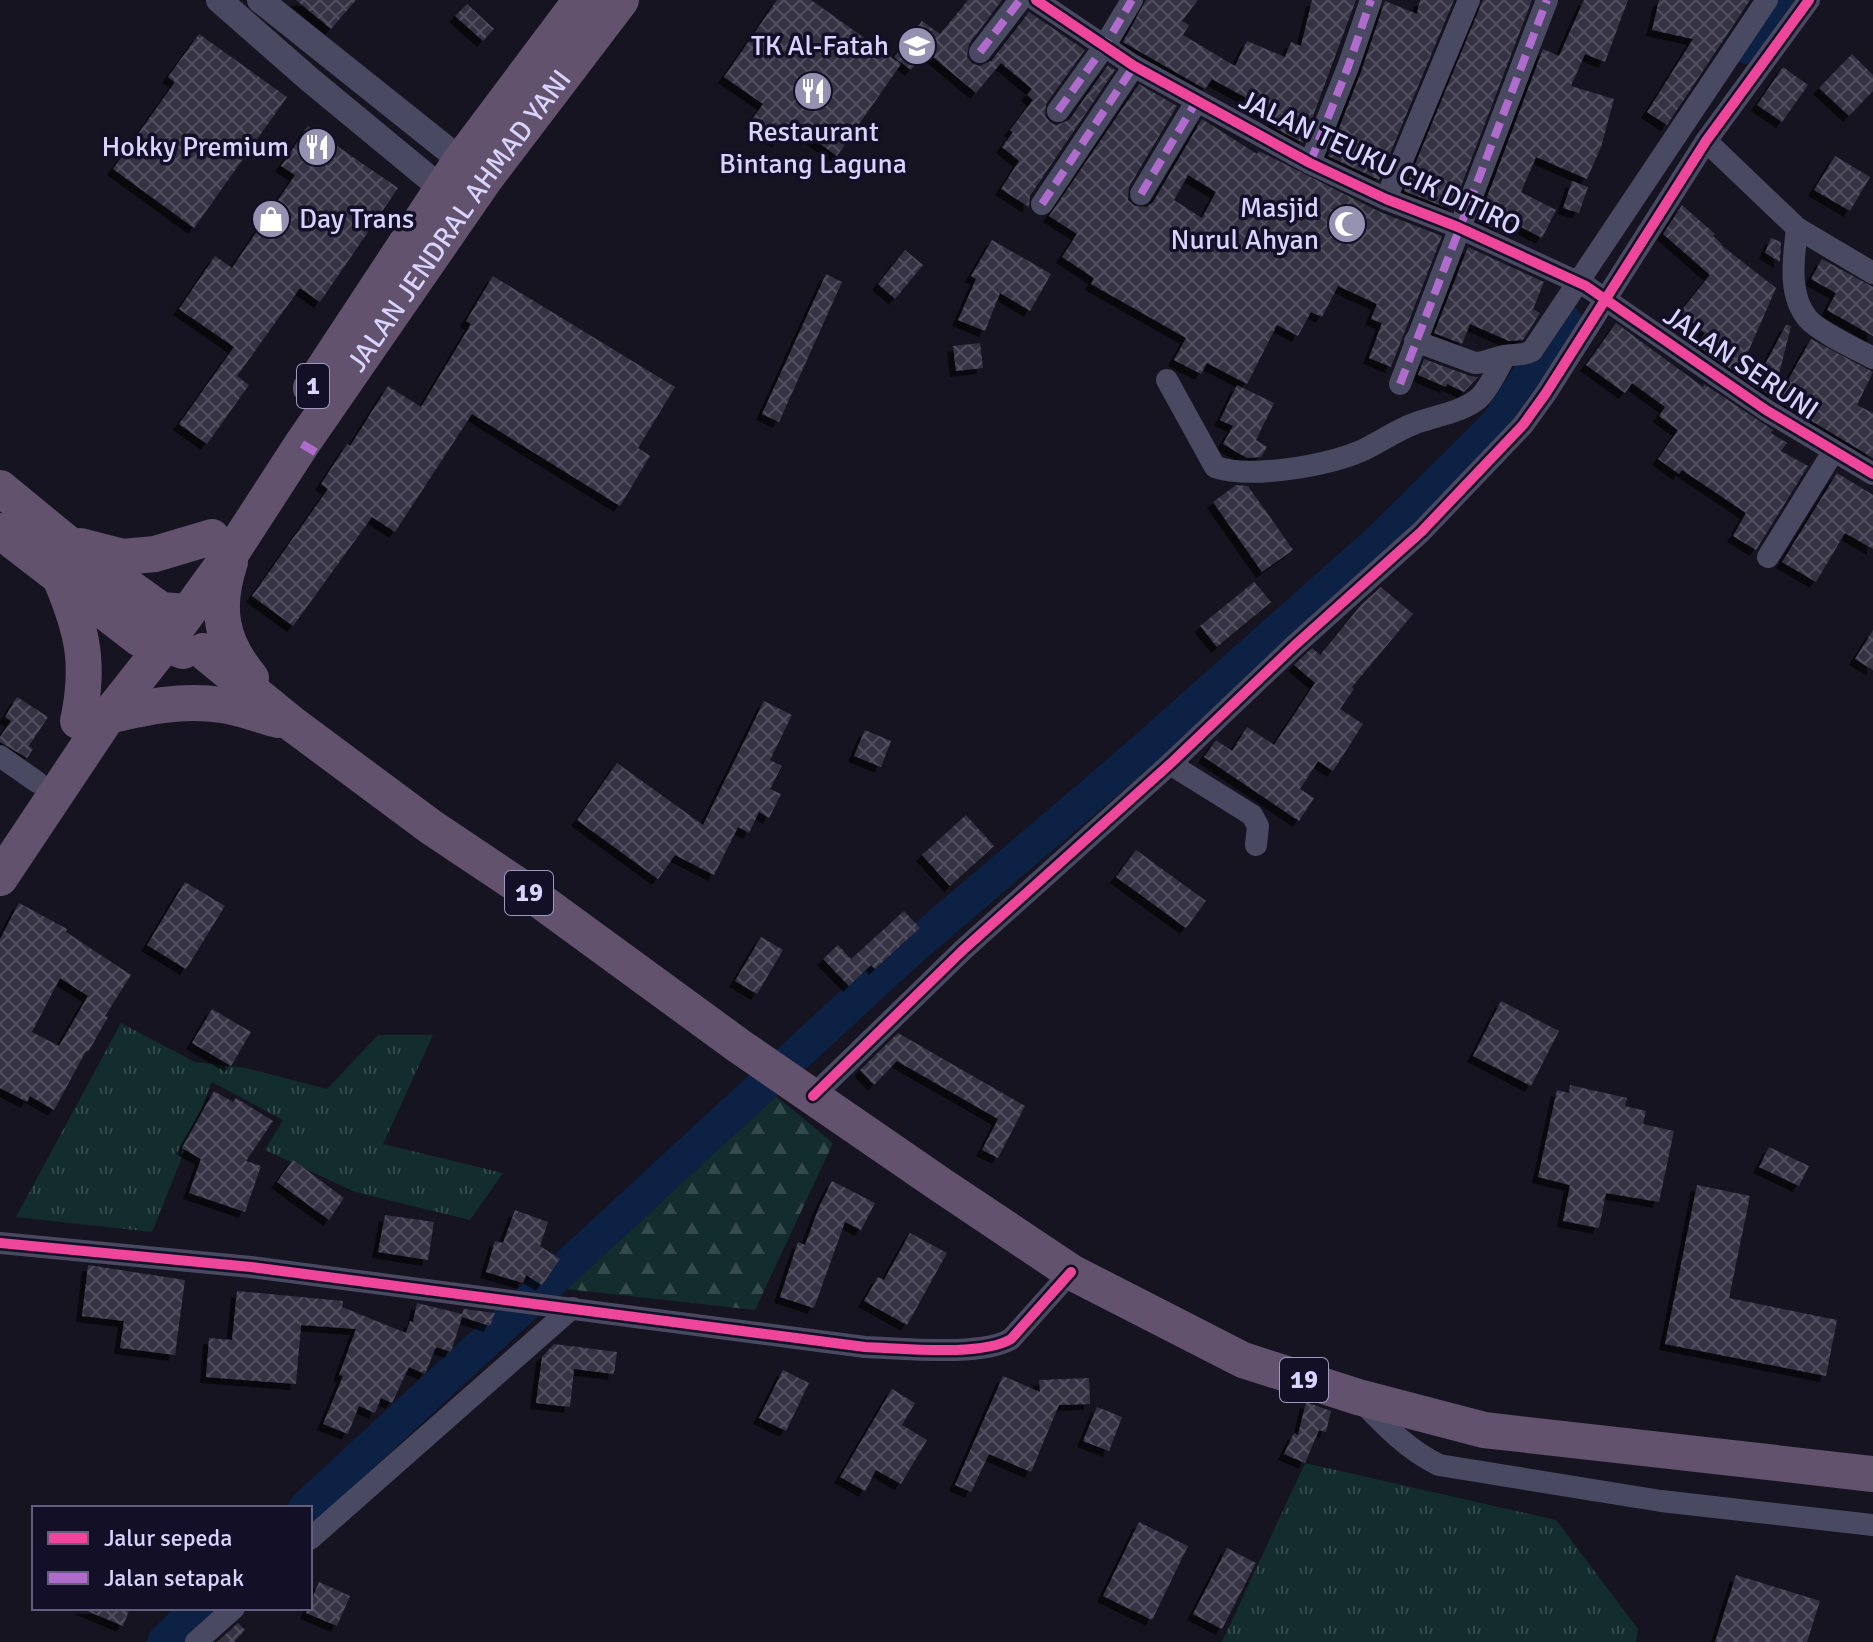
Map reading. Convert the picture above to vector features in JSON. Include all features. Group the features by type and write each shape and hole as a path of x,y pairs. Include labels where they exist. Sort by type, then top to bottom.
{"highway":[{"name":"JALAN JENDRAL AHMAD YANI","path":"164,626 463,184 581,0"},
{"name":"JALAN JENDRAL AHMAD YANI","path":"463,184 621,0"},
{"path":"0,488 164,626"},
{"path":"0,531 61,580 164,626"},
{"path":"67,543 123,557 223,543"},
{"name":"19","path":"223,543 227,570 221,604 226,639 238,663 287,720"},
{"name":"1","path":"0,878 93,718 85,686 77,617 61,580"},
{"name":"19","path":"164,626 204,644 203,651 287,720 431,827 543,903 774,1069 1071,1272 1243,1360 1358,1397 1484,1430 1873,1474"},
{"name":"1","path":"0,836 37,782 93,718 164,626"},
{"name":"19","path":"93,718 179,703 222,705 287,720"}],"street":[{"path":"219,0 309,79 463,184"},
{"path":"260,0 463,184"},
{"path":"980,52 1020,0"},
{"name":"JALAN TEUKU CIK DITIRO","path":"1036,0 1134,66 1310,163 1386,199 1458,227 1593,291"},
{"path":"1058,111 1104,47 1132,0"},
{"path":"1310,163 1371,0"},
{"path":"1386,199 1469,0"},
{"path":"1400,384 1547,0"},
{"path":"810,1094 963,950 1421,532 1523,425 1546,393 1593,291 1766,0"},
{"path":"1415,341 1475,363 1527,355 1532,351 1593,291 1809,0"},
{"path":"1042,204 1134,66"},
{"path":"1141,194 1196,102"},
{"path":"1706,141 1797,228 1873,273"},
{"path":"1797,228 1794,281 1801,307 1809,321 1873,358"},
{"name":"JALAN SERUNI","path":"1593,291 1722,381 1873,474"},
{"path":"1167,380 1215,467 1231,472 1258,472 1316,465 1360,451 1417,422 1453,412 1478,398 1505,356"},
{"path":"1768,557 1833,452"},
{"path":"0,756 37,782"},
{"path":"1170,764 1252,815 1258,826 1256,845"},
{"path":"0,1243 220,1263 865,1347 954,1350 1003,1344 1011,1339 1071,1272"},
{"path":"312,1537 567,1307"},
{"path":"1358,1397 1411,1449 1439,1465 1661,1501 1873,1525"},
{"path":"196,1642 232,1610"}],"green space":[{"path":"121,1023 195,1062 246,1068 327,1089 378,1035 433,1035 383,1144 503,1173 470,1220 355,1192 265,1150 283,1120 212,1082 152,1232 16,1217"},
{"path":"776,1096 833,1143 755,1310 566,1289"},
{"path":"1305,1463 1556,1520 1638,1629 1636,1642 1222,1642"}],"building":[{"path":"296,0 356,0 331,29"},
{"name":"Restaurant Bintang Laguna","path":"777,0 811,0 901,64 837,156 791,123 778,142 750,122 763,104 724,77"},
{"path":"968,0 1002,0 969,44 967,57 979,66 991,61 1029,12 1085,50 1046,104 1045,116 1051,123 1057,125 1069,120 1108,65 1115,70 1030,196 1029,207 1001,189 1019,161 1002,147 1013,132 1010,130 1033,100 1027,95 1032,89 1001,63 976,93 926,51 911,70 894,57 922,21 940,34"},
{"path":"1146,0 1198,0 1182,21 1189,25 1183,35 1235,66 1247,41 1285,57 1291,42 1301,46 1312,0 1356,0 1303,143 1275,128 1278,125 1272,123 1274,118 1257,110 1259,105 1212,79 1205,89 1123,42"},
{"path":"1420,0 1454,0 1379,180 1328,156 1385,1 1417,14"},
{"path":"1483,0 1532,0 1452,210 1404,191"},
{"path":"1584,0 1628,0 1605,62 1585,54 1571,86 1614,99 1601,147 1587,179 1536,157 1521,192 1556,210 1542,238 1506,219 1500,231 1478,221 1543,49 1559,56"},
{"path":"1659,0 1750,0 1667,125 1647,112 1693,39 1652,30"},
{"path":"467,4 494,29 483,41 455,16"},
{"path":"199,34 287,97 194,228 113,169 175,82 168,77"},
{"path":"1852,54 1873,75 1873,91 1849,116 1819,88"},
{"path":"1783,67 1808,85 1782,122 1757,105"},
{"path":"1139,84 1177,106 1129,187 1128,200 1135,206 1147,207 1153,202 1202,119 1257,154 1259,151 1380,212 1442,236 1391,367 1369,358 1382,323 1371,319 1377,304 1338,286 1322,317 1311,312 1298,336 1277,325 1247,384 1207,363 1201,374 1174,360 1186,338 1091,284 1094,278 1062,257 1077,234 1049,216","holes":["1188,175 1216,192 1202,218 1174,200"]},
{"path":"308,126 398,188 320,302 300,288 237,376 249,385 207,444 179,424 234,347 179,309 215,256 232,268 295,175 281,166"},
{"path":"1835,156 1870,177 1850,211 1814,190"},
{"path":"1572,181 1588,187 1579,213 1563,208"},
{"path":"1682,205 1715,234 1713,236 1721,245 1776,288 1745,359 1763,368 1786,325 1791,326 1773,398 1696,345 1705,333 1680,312 1710,275 1663,234"},
{"path":"1771,238 1781,242 1780,262 1765,253"},
{"path":"992,240 1051,274 1030,311 1000,293 985,331 958,320 976,279 971,276"},
{"path":"1468,247 1544,282 1533,309 1540,313 1523,340 1509,341 1470,324 1462,344 1434,333"},
{"path":"905,250 923,265 895,299 878,284"},
{"path":"1822,259 1873,287 1873,336 1827,310 1836,293 1811,279"},
{"path":"826,274 842,282 779,422 762,414"},
{"path":"493,276 675,387 638,448 650,456 620,506 472,414 395,532 372,517 293,626 252,596 328,489 321,484 347,444 350,446 388,386 421,407 471,324 466,321"},
{"path":"1616,323 1703,387 1704,384 1773,430 1771,433 1787,443 1781,451 1808,466 1756,550 1733,536 1746,513 1682,470 1679,474 1658,459 1678,430 1659,416 1665,407 1632,383 1625,393 1586,365"},
{"path":"1811,339 1873,372 1857,405 1873,413 1873,458 1777,400"},
{"path":"980,343 983,368 956,371 953,346"},
{"path":"1424,359 1478,377 1464,392 1447,384 1446,387 1418,375"},
{"path":"1237,385 1274,403 1256,440 1267,447 1261,457 1247,458 1223,444 1233,426 1220,420"},
{"path":"1837,473 1873,495 1873,549 1845,533 1816,582 1782,562"},
{"path":"1236,485 1248,486 1293,550 1262,572 1213,502"},
{"path":"1254,582 1271,602 1217,647 1200,626"},
{"path":"1381,587 1413,614 1352,687 1354,689 1340,709 1363,724 1333,771 1318,761 1300,789 1314,798 1299,821 1204,757 1216,740 1232,751 1247,727 1274,745 1315,683 1294,665 1312,648 1320,655 1361,605"},
{"path":"1873,630 1873,670 1855,659"},
{"path":"17,697 48,717 29,746 33,749 27,758 0,742 11,721 5,717"},
{"path":"764,701 792,715 770,760 782,766 770,789 781,794 769,818 759,812 749,833 738,827 714,875 675,855 658,879 577,820 617,763 703,825"},
{"path":"865,730 891,741 881,767 854,756"},
{"path":"966,815 994,846 950,886 922,855"},
{"path":"1136,850 1206,901 1186,928 1116,877"},
{"path":"185,882 225,906 186,969 147,945"},
{"path":"19,903 67,929 66,932 131,975 54,1110 30,1096 27,1102 0,1088 0,939","holes":["60,978 88,996 59,1046 32,1032"]},
{"path":"904,911 920,928 875,969 871,965 849,986 823,959 838,945 851,959"},
{"path":"761,937 783,950 757,994 735,981"},
{"path":"1501,1001 1559,1031 1531,1086 1473,1056"},
{"path":"212,1009 251,1032 231,1066 192,1043"},
{"path":"898,1033 1025,1106 998,1158 982,1150 998,1119 897,1061 874,1085 860,1070"},
{"path":"1570,1085 1627,1098 1625,1106 1646,1111 1643,1124 1674,1131 1659,1202 1606,1193 1599,1228 1563,1221 1570,1185 1538,1177 1557,1090 1569,1093"},
{"path":"214,1091 233,1102 236,1098 273,1121 246,1161 261,1166 245,1212 189,1193 201,1159 182,1148"},
{"path":"1769,1147 1809,1166 1799,1186 1759,1167"},
{"path":"293,1160 344,1198 329,1220 277,1182"},
{"path":"832,1181 875,1203 861,1230 845,1222 814,1308 780,1297 798,1242 805,1245"},
{"path":"1697,1185 1750,1196 1729,1298 1837,1320 1826,1376 1665,1344"},
{"path":"515,1210 548,1222 540,1246 560,1259 542,1285 526,1275 523,1283 486,1272 495,1241 503,1243"},
{"path":"385,1215 434,1222 428,1260 378,1252"},
{"path":"910,1233 947,1253 907,1325 864,1301 878,1277 884,1280"},
{"path":"88,1265 185,1280 175,1355 120,1348 124,1321 82,1316"},
{"path":"237,1291 343,1301 342,1307 406,1333 410,1321 413,1322 417,1303 462,1314 464,1309 495,1313 490,1326 462,1317 451,1352 436,1347 425,1374 409,1367 392,1403 381,1398 375,1413 359,1406 348,1434 323,1424 343,1376 339,1375 356,1329 301,1325 296,1384 206,1377 209,1338 232,1340"},
{"path":"554,1344 617,1352 614,1374 574,1369 570,1407 536,1403 542,1357"},
{"path":"783,1370 809,1383 786,1431 759,1418"},
{"path":"1003,1376 1040,1392 1039,1380 1089,1378 1090,1404 1059,1405 1031,1472 989,1454 971,1492 955,1485"},
{"path":"892,1389 915,1403 902,1425 927,1440 901,1484 876,1470 865,1491 840,1477"},
{"path":"1306,1402 1331,1411 1326,1432 1319,1430 1305,1463 1284,1454 1294,1433 1298,1435"},
{"path":"1097,1407 1122,1417 1109,1451 1083,1441"},
{"path":"1139,1522 1188,1546 1152,1620 1103,1596"},
{"path":"1227,1548 1256,1563 1222,1629 1193,1614"},
{"path":"1736,1575 1820,1601 1807,1642 1715,1642"},
{"path":"319,1582 350,1596 337,1626 306,1613 312,1610 312,1599"},
{"path":"85,1610 129,1610 123,1626"},
{"path":"238,1623 245,1630 234,1642 217,1642"}],"waterway":[{"path":"1747,47 1781,0"},
{"path":"307,1506 913,947 1136,757 1380,540 1497,424 1565,321"},
{"path":"164,1642 197,1610"}],"marked path":[{"path":"980,52 1020,0"},
{"path":"1058,111 1104,47 1132,0"},
{"path":"1310,163 1371,0"},
{"path":"1400,384 1547,0"},
{"path":"1042,204 1134,66"},
{"path":"1141,194 1196,102"},
{"path":"302,444 322,456"}],"cycle path":[{"path":"1036,0 1134,66 1310,163 1586,286 1766,410 1873,474"},
{"path":"813,1096 963,950 1421,532 1523,425 1706,141 1809,0"},
{"path":"0,1243 251,1267 865,1347 919,1350 981,1348 1011,1339 1071,1272"}],"place":[{"name":"TK Al-Fatah","path":"917,46"},
{"name":"Restaurant Bintang Laguna","path":"813,91"},
{"name":"Hokky Premium","path":"317,147"},
{"name":"Day Trans","path":"271,219"},
{"name":"Masjid Nurul Ahyan","path":"1347,224"}]}
